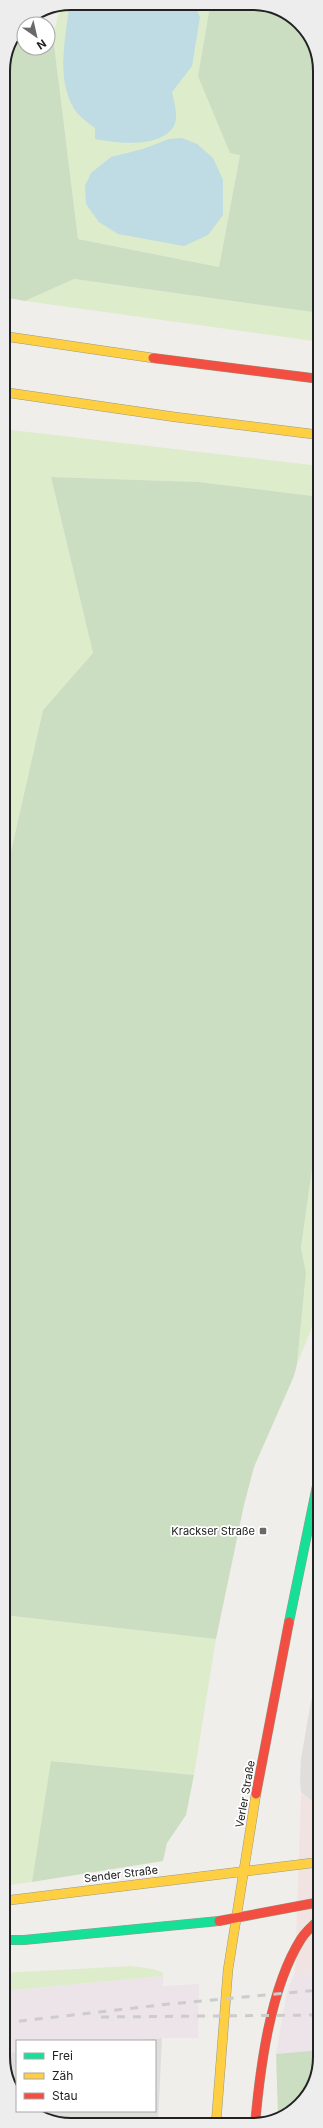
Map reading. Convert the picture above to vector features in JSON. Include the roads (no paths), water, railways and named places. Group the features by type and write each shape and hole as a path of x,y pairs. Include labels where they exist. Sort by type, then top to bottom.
{"main road":[{"path":"10,337 100,351 313,379"},
{"path":"10,393 175,417 313,434"},
{"name":"Verler Straße","path":"216,2118 221,2047 234,1920 313,1507"},
{"path":"242,1872 313,1863"},
{"name":"Sender Straße","path":"10,1899 242,1872"},
{"path":"10,1940 24,1940 234,1920 277,1913 313,1904"},
{"path":"256,2118 264,2060 278,1994 287,1966 301,1939 313,1926"}],"water":[{"path":"69,10 197,10 200,17 192,66 172,92 176,114 174,126 159,138 148,141 126,143 95,139 95,128 78,114 66,90 63,62"},
{"path":"182,138 197,144 213,158 223,180 223,215 208,235 184,246 118,234 99,222 86,204 85,186 91,173 111,157 143,149 169,139"}],"railway":[{"path":"10,2022 169,2004 313,1991"},
{"path":"101,2017 313,2015"}],"place":[{"name":"Krackser Straße","path":"263,1531"}]}
